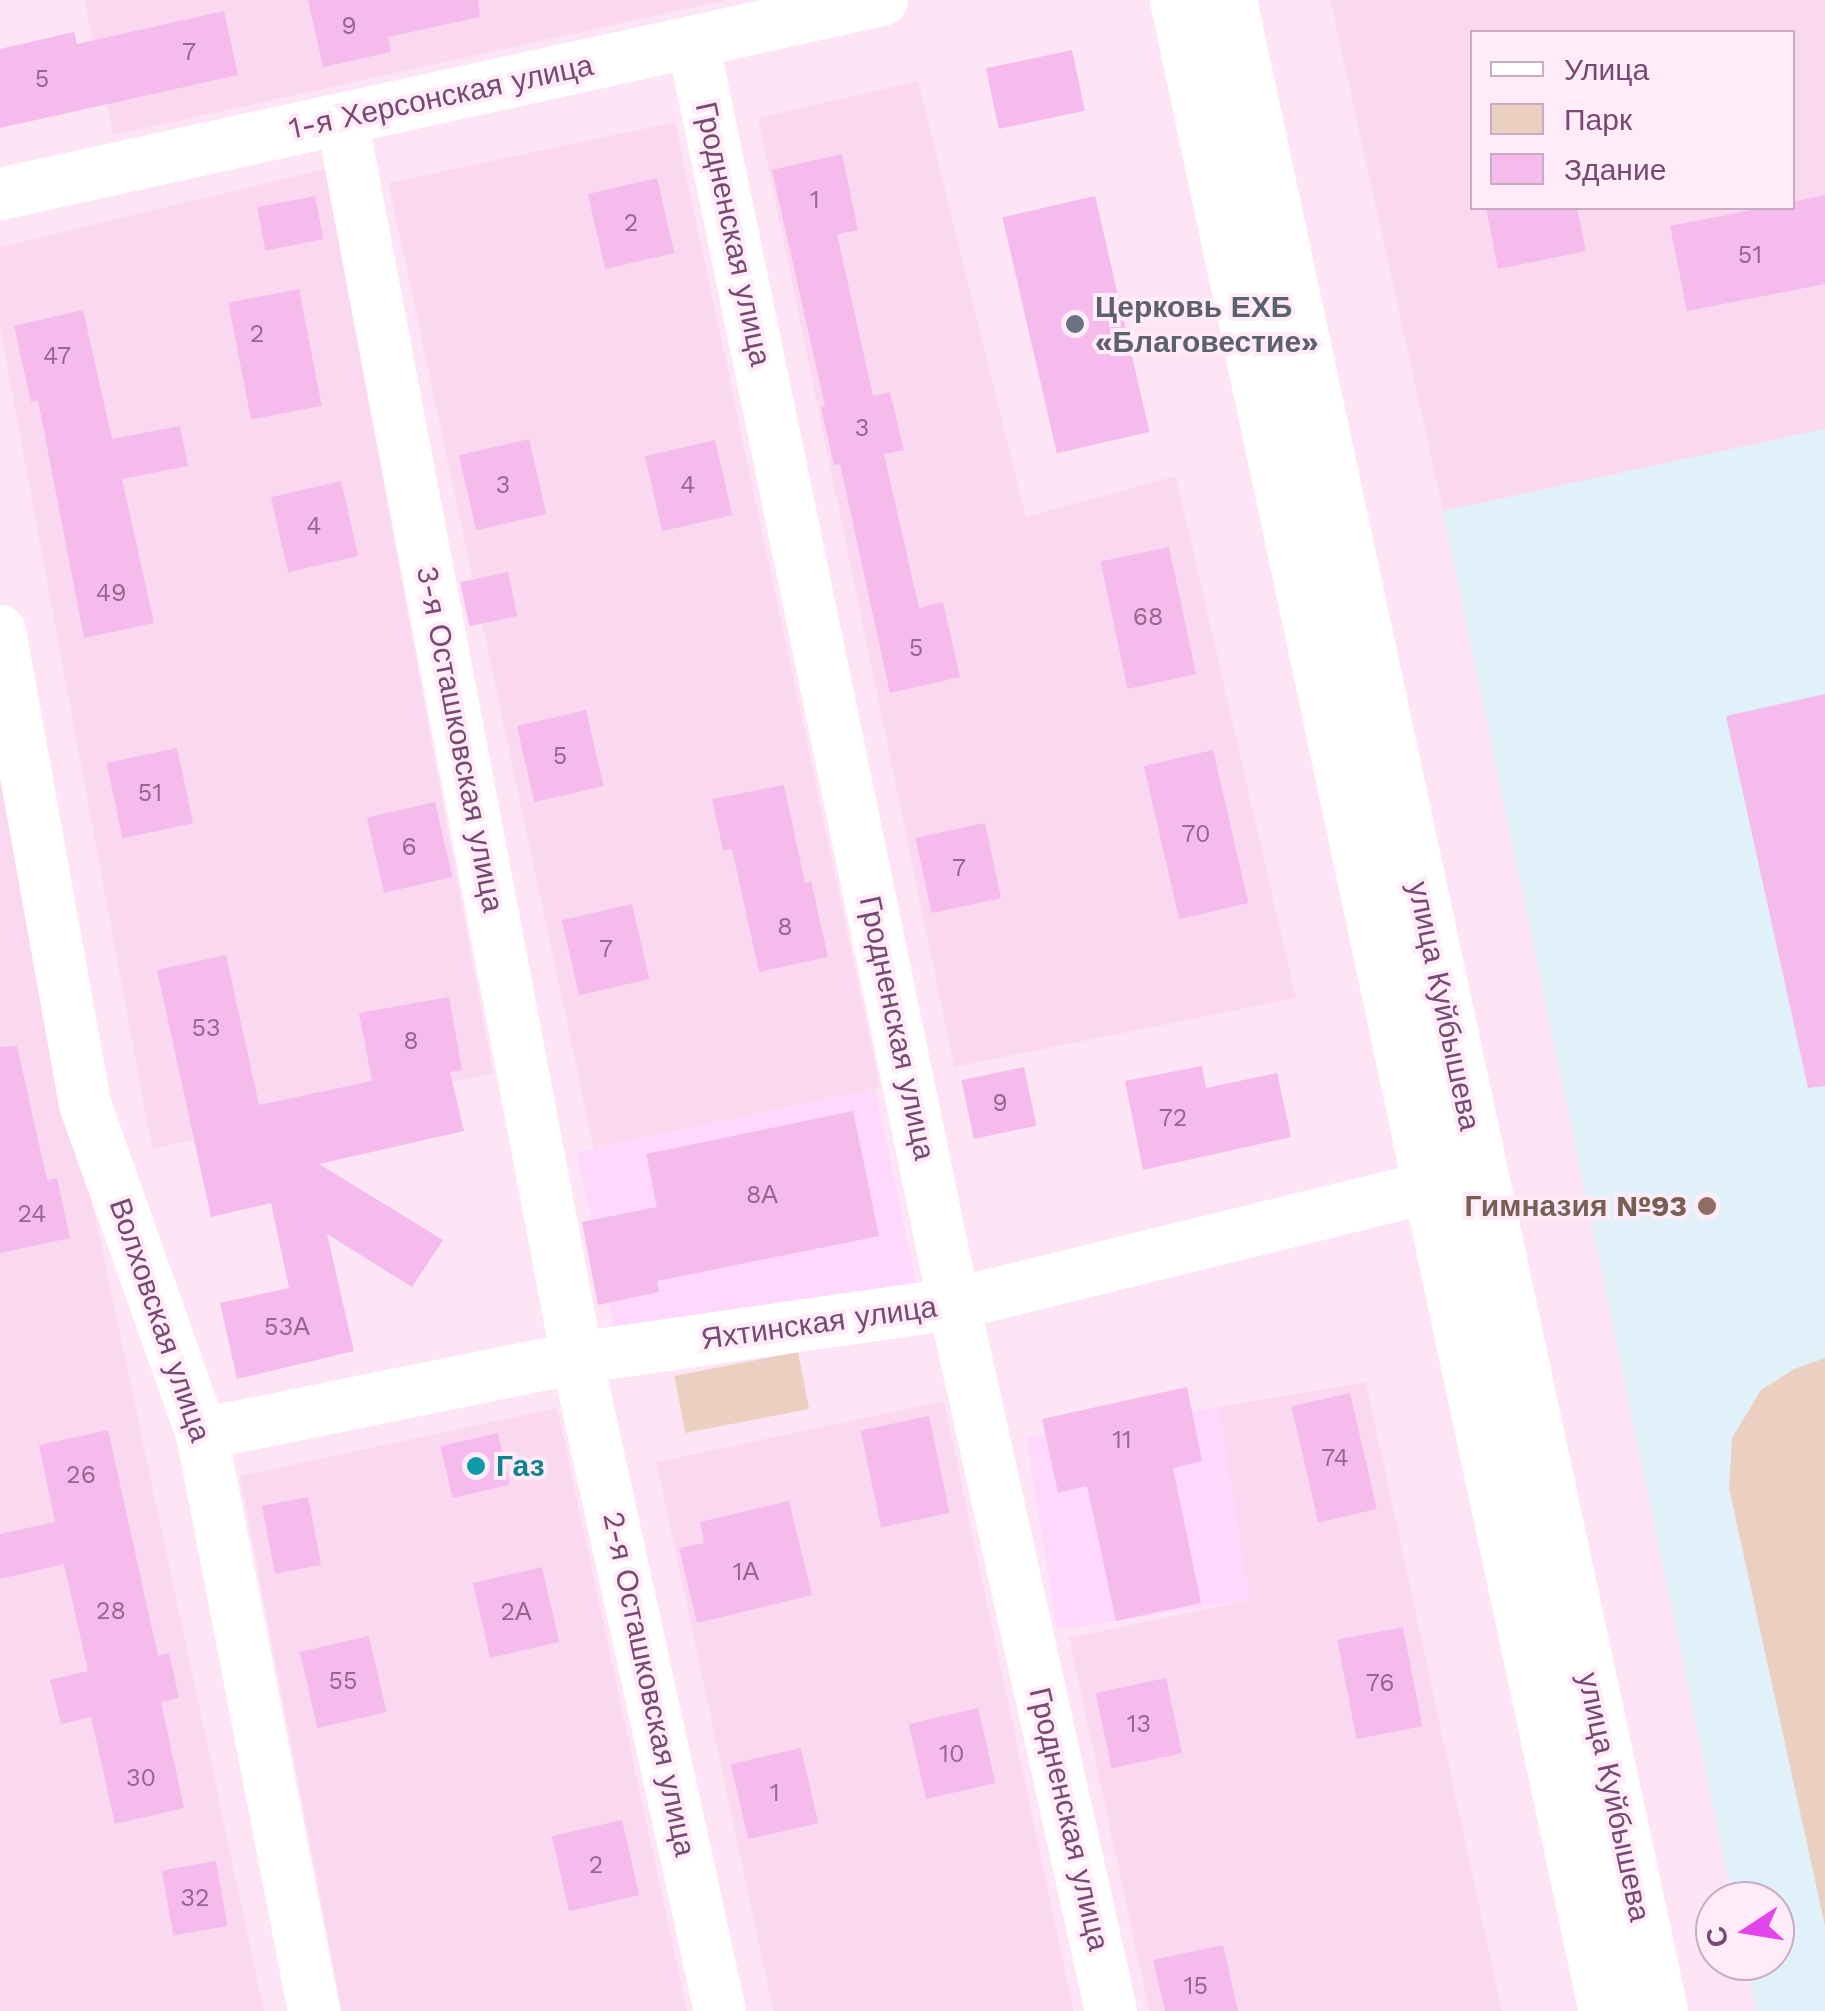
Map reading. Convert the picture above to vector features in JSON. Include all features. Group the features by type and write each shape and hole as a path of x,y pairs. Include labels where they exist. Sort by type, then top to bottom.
{"main road":[{"name":"улица Куйбышева","path":"1177,0 1302,464 1456,1182 1660,2011"},
{"name":"улица Куйбышева","path":"1229,0 1302,464"},
{"name":"улица Куйбышева","path":"1456,1182 1606,2011"}],"street":[{"name":"1-я Херсонская улица","path":"0,194 882,0"},
{"name":"Гродненская улица","path":"693,42 954,1304 1112,2011"},
{"name":"3-я Осташковская улица","path":"342,119 578,1358"},
{"name":"Волховская улица","path":"0,631 86,1107 202,1434 314,2011"},
{"name":"Яхтинская улица","path":"202,1434 578,1358 954,1304 1456,1182"},
{"name":"2-я Осташковская улица","path":"578,1358 720,2011"}],"shaded area":[{"path":"84,0 726,0 113,135"},
{"path":"1330,0 1825,0 1825,429 1443,511"},
{"path":"918,81 1026,517 1176,476 1296,998 954,1067 758,118"},
{"path":"675,122 880,1087 594,1148 388,183"},
{"path":"325,169 493,1073 152,1149 0,328 0,247"},
{"name":"Гимназия №93","path":"1825,429 1825,2011 1756,2011 1750,1981 1795,1981 1795,1881 1729,1881 1443,511"},
{"path":"0,769 264,2011 0,2011"},
{"path":"875,1089 917,1287 619,1350 577,1152"},
{"path":"1366,1382 1502,2011 1149,2011 1069,1638 1249,1600 1219,1407"},
{"path":"944,1401 1074,2011 773,2011 656,1462"},
{"path":"1219,1407 1250,1600 1057,1630 1026,1438"},
{"path":"557,1408 687,2011 342,2011 240,1476"}],"green space":[{"path":"798,1352 809,1409 685,1433 674,1376"},
{"path":"1825,1358 1825,1926 1729,1488 1732,1438 1761,1390 1794,1369"}],"building":[{"path":"308,0 478,0 480,17 388,37 391,52 323,67"},
{"path":"224,11 238,75 0,128 0,49 74,32 77,44"},
{"path":"1072,50 1085,111 999,129 986,68"},
{"path":"842,154 858,230 837,234 873,396 890,392 904,450 884,454 919,608 943,602 960,677 890,693 840,464 834,465 821,407 825,406 772,170"},
{"path":"657,178 674,253 605,269 588,194"},
{"path":"1825,195 1825,284 1687,311 1670,226 1752,210 1795,210 1795,201"},
{"path":"315,196 323,239 265,250 257,207"},
{"name":"Церковь ЕХБ «Благовестие»","path":"1095,196 1149,432 1057,453 1002,217"},
{"path":"1486,210 1577,210 1586,251 1498,269"},
{"path":"299,289 322,406 251,420 228,303"},
{"path":"83,310 112,439 180,426 188,466 122,479 154,623 84,638 38,400 31,402 14,326"},
{"path":"529,439 546,514 476,530 459,455"},
{"path":"715,440 732,515 662,531 645,456"},
{"path":"341,481 358,556 288,572 271,497"},
{"path":"1169,547 1196,674 1128,689 1101,562"},
{"path":"508,572 517,616 469,626 460,582"},
{"path":"1825,694 1825,1086 1808,1088 1726,716"},
{"path":"586,710 604,786 534,802 517,726"},
{"path":"177,748 193,823 123,838 107,763"},
{"path":"1213,750 1248,903 1179,919 1144,766"},
{"path":"784,785 805,883 811,881 828,957 759,972 732,849 723,850 712,799"},
{"path":"435,802 452,877 384,893 367,818"},
{"path":"985,823 1001,898 932,913 916,838"},
{"path":"632,904 649,979 579,995 562,920"},
{"path":"226,955 259,1105 372,1081 359,1013 449,997 462,1070 450,1072 464,1131 319,1164 443,1240 412,1287 327,1234 354,1351 237,1379 220,1303 289,1288 271,1203 211,1217 157,970"},
{"path":"17,1046 47,1180 57,1178 70,1238 0,1253 0,1047"},
{"path":"1202,1066 1206,1088 1277,1073 1291,1137 1143,1170 1125,1081"},
{"path":"1024,1067 1036,1126 974,1139 961,1080"},
{"path":"853,1111 879,1236 657,1281 659,1292 598,1305 582,1222 657,1207 646,1154"},
{"path":"1187,1387 1202,1461 1173,1468 1201,1603 1116,1621 1087,1486 1058,1493 1042,1419"},
{"path":"1350,1393 1377,1509 1318,1522 1292,1406"},
{"path":"929,1416 950,1513 881,1527 861,1431"},
{"path":"108,1430 158,1656 169,1653 179,1698 161,1702 184,1808 115,1824 91,1717 61,1724 50,1680 88,1671 64,1564 0,1579 0,1534 55,1522 39,1445"},
{"name":"Газ","path":"498,1433 510,1485 452,1498 441,1446"},
{"path":"308,1497 321,1565 275,1574 262,1506"},
{"path":"789,1501 812,1595 697,1623 679,1548 704,1543 700,1522"},
{"path":"542,1567 559,1642 490,1658 473,1583"},
{"path":"1403,1627 1422,1726 1357,1739 1337,1640"},
{"path":"369,1636 387,1712 317,1728 300,1652"},
{"path":"1166,1678 1182,1753 1112,1768 1096,1693"},
{"path":"978,1708 995,1783 926,1799 909,1724"},
{"path":"801,1748 818,1823 748,1839 731,1764"},
{"path":"622,1820 639,1895 569,1911 552,1836"},
{"path":"216,1861 227,1926 173,1936 162,1871"},
{"path":"1223,1945 1238,2011 1165,2011 1153,1960"}],"place":[{"name":"Церковь ЕХБ «Благовестие»","path":"1075,324"},
{"name":"Гимназия №93","path":"1707,1206"},
{"name":"Газ","path":"476,1466"}]}
